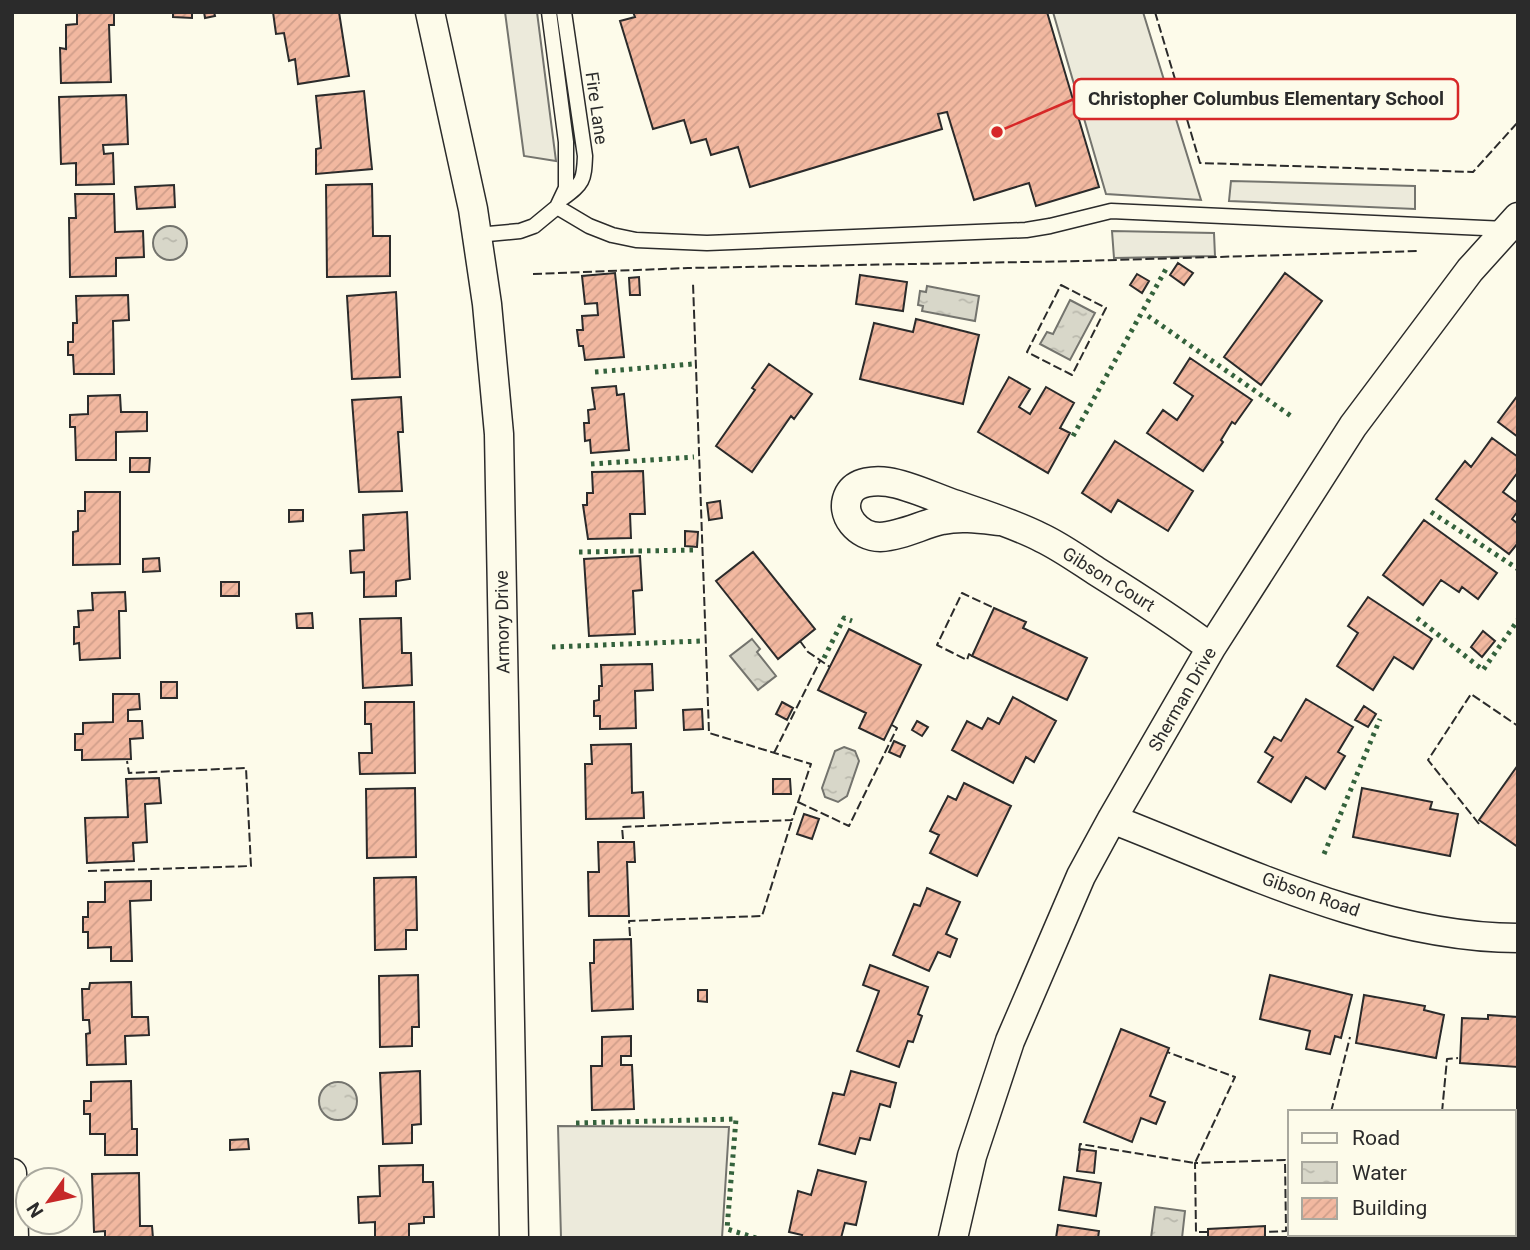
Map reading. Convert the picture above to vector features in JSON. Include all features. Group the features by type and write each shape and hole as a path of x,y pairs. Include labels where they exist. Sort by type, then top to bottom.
{"street":[{"name":"Armory Drive","path":"430,12 477,235 499,434 514,1238"},
{"name":"Sherman Drive","path":"953,1238 972,1156 1010,1041 1081,876 1112,818 1211,648 1353,426 1470,270 1513,223"},
{"name":"Gibson Court","path":"1000,521 1042,538 1175,620 1211,648"},
{"name":"Gibson Road","path":"1112,818 1322,902 1430,930 1492,938 1518,938"},
{"path":"12,1172 14,1238"}],"lane":[{"path":"477,235 520,231 534,226 559,203 568,178 566,142 549,12"},
{"name":"Fire Lane","path":"559,203 581,184 584,177 584,156 564,12"},
{"path":"559,203 589,226 612,235 636,240 707,243 1026,230 1111,211 1513,223"}],"shaded area":[{"path":"505,12 537,12 556,161 524,156"},
{"path":"1053,12 1143,12 1201,200 1106,194"},
{"path":"1231,181 1415,186 1415,209 1229,201"},
{"path":"1112,231 1214,233 1215,256 1114,258"},
{"path":"558,1126 729,1127 722,1238 561,1238"}],"water":[{"path":"170,226 182,231 187,243 182,255 170,260 158,255 153,243 158,231"},
{"path":"927,286 979,296 975,321 922,311 923,306 918,305 920,291 926,292"},
{"path":"1070,300 1095,313 1070,360 1040,344 1047,332 1053,334"},
{"path":"752,639 760,649 757,652 776,676 758,690 730,656"},
{"path":"844,747 855,751 859,761 847,796 838,802 825,797 822,788 835,751"},
{"path":"338,1082 352,1087 357,1101 352,1115 338,1120 324,1115 319,1101 324,1087"},
{"path":"1155,1207 1185,1211 1182,1238 1151,1238"}],"building":[{"path":"77,12 114,12 114,25 109,25 111,82 61,83 60,48 66,49 66,25 77,24"},
{"path":"173,12 192,12 192,18 173,17"},
{"path":"204,12 214,12 215,16 205,18"},
{"path":"273,12 339,12 349,76 298,84 295,59 289,61 284,33 276,34"},
{"path":"633,12 1047,12 1099,187 1036,206 1029,183 974,200 947,112 938,114 942,129 750,187 738,147 711,155 706,139 691,143 684,120 653,129 620,21 635,17"},
{"path":"364,91 372,169 316,174 316,149 321,148 316,96"},
{"path":"126,95 128,144 103,145 104,154 113,153 114,184 76,185 76,163 61,164 59,97"},
{"path":"372,184 373,236 390,236 390,276 327,277 326,185"},
{"path":"174,185 175,207 137,209 135,187"},
{"path":"75,194 114,194 115,232 143,231 144,257 116,258 116,276 70,277 69,218 76,218"},
{"path":"1178,263 1193,273 1184,285 1170,275"},
{"path":"615,273 624,357 585,360 583,346 579,346 577,330 583,330 582,316 598,315 597,303 585,304 582,276"},
{"path":"1285,273 1322,301 1261,385 1224,357"},
{"path":"1137,274 1149,281 1142,293 1130,285"},
{"path":"860,275 907,282 903,311 856,304"},
{"path":"639,277 640,295 630,295 629,278"},
{"path":"396,292 400,377 352,379 347,296"},
{"path":"128,295 129,320 113,321 114,374 74,374 73,355 68,355 68,342 73,342 73,323 77,323 76,296"},
{"path":"916,319 979,335 963,404 860,379 874,323 913,332"},
{"path":"1190,358 1252,400 1235,424 1232,422 1221,440 1223,442 1203,471 1147,433 1163,410 1177,420 1193,396 1174,383"},
{"path":"769,364 812,394 794,419 791,416 752,472 716,446 755,390 752,388"},
{"path":"1009,377 1030,389 1019,407 1030,414 1046,387 1074,403 1060,428 1070,433 1048,473 978,432"},
{"path":"616,386 617,395 624,394 629,450 591,453 590,440 585,441 584,423 589,423 588,410 595,409 592,388"},
{"path":"120,395 121,412 147,412 147,431 116,432 116,460 76,460 75,427 70,427 70,415 88,414 88,396"},
{"path":"1518,395 1518,437 1498,422"},
{"path":"401,397 403,432 398,432 402,491 359,492 352,400"},
{"path":"1492,438 1518,457 1518,472 1503,492 1518,503 1518,511 1512,519 1518,524 1518,543 1509,554 1436,499 1465,461 1471,467"},
{"path":"1115,441 1193,491 1168,531 1118,500 1111,512 1082,493"},
{"path":"130,458 150,458 149,472 130,472"},
{"path":"643,471 645,514 630,514 631,538 588,539 583,505 587,505 587,493 593,493 592,472"},
{"path":"85,492 120,492 120,564 73,565 73,532 78,531 78,511 85,511"},
{"path":"720,501 722,518 709,520 707,503"},
{"path":"289,510 303,510 303,521 289,522"},
{"path":"407,512 410,579 396,581 396,596 364,597 364,572 351,573 350,551 364,550 363,515"},
{"path":"1424,520 1497,573 1478,599 1462,587 1459,592 1441,580 1423,605 1383,575"},
{"path":"685,531 698,532 697,547 685,546"},
{"path":"753,552 815,629 778,659 716,581"},
{"path":"640,556 642,590 633,591 635,634 589,636 584,559"},
{"path":"159,558 160,571 143,572 143,559"},
{"path":"221,582 239,582 239,596 221,596"},
{"path":"125,592 126,611 119,611 120,658 80,660 79,643 74,644 74,627 79,627 78,611 93,610 92,593"},
{"path":"1368,597 1432,639 1413,669 1394,657 1373,690 1337,666 1358,633 1348,626"},
{"path":"994,608 1026,622 1023,628 1087,658 1067,700 972,656"},
{"path":"312,613 313,628 297,628 296,614"},
{"path":"401,618 402,653 411,653 412,685 363,688 360,619"},
{"path":"849,629 921,665 884,740 859,728 866,713 818,690"},
{"path":"1483,631 1495,641 1482,657 1471,647"},
{"path":"652,664 653,690 635,691 636,728 600,729 600,716 594,716 594,701 599,700 599,686 602,686 601,665"},
{"path":"161,682 177,682 177,698 161,698"},
{"path":"113,694 139,694 140,709 128,710 128,721 142,721 143,738 130,739 131,759 82,760 82,750 75,750 75,734 83,734 83,723 113,722"},
{"path":"1013,697 1056,721 1034,762 1026,757 1013,783 952,750 967,721 982,729 988,718 999,724"},
{"path":"1306,699 1353,727 1338,752 1345,756 1325,789 1306,777 1291,802 1258,782 1273,757 1265,752 1274,737 1281,741"},
{"path":"365,702 414,702 415,773 360,774 359,753 372,753 371,724 365,724"},
{"path":"782,702 793,708 787,720 776,714"},
{"path":"1364,706 1376,714 1368,727 1355,720"},
{"path":"702,709 703,729 684,730 683,710"},
{"path":"917,721 928,727 922,736 912,730"},
{"path":"894,741 905,746 900,757 889,752"},
{"path":"631,744 632,793 643,792 644,818 586,819 585,764 592,764 591,745"},
{"path":"1518,765 1518,847 1479,820"},
{"path":"159,778 161,803 145,804 147,842 133,843 134,861 87,863 85,818 128,817 126,779"},
{"path":"773,779 790,779 791,794 773,794"},
{"path":"964,783 1011,806 977,876 930,853 939,835 930,831 948,796 956,800"},
{"path":"415,788 416,857 367,858 366,789"},
{"path":"1362,788 1432,802 1430,809 1458,814 1450,856 1353,837"},
{"path":"804,814 819,819 812,839 797,834"},
{"path":"598,842 634,842 635,862 627,862 629,916 589,916 588,872 599,872"},
{"path":"416,877 417,930 406,930 406,949 375,950 374,878"},
{"path":"151,881 151,900 130,901 132,961 111,961 111,947 88,948 88,932 83,932 83,917 88,917 88,902 105,902 105,882"},
{"path":"927,888 960,902 946,934 957,939 950,957 938,952 929,971 893,955 914,904 920,906"},
{"path":"631,939 633,1009 592,1011 590,963 594,963 594,940"},
{"path":"870,965 928,987 918,1014 922,1016 913,1042 908,1041 899,1067 857,1051 879,991 863,985"},
{"path":"418,975 419,1027 412,1027 412,1046 380,1047 379,976"},
{"path":"1270,975 1352,995 1341,1038 1335,1036 1330,1054 1306,1049 1310,1031 1260,1019"},
{"path":"131,982 132,1017 148,1017 149,1035 125,1036 126,1064 87,1065 86,1034 90,1033 89,1020 83,1020 82,989 89,989 90,983"},
{"path":"698,990 707,990 707,1002 698,1001"},
{"path":"1364,995 1425,1006 1424,1010 1444,1015 1436,1058 1356,1043"},
{"path":"1488,1015 1518,1017 1518,1067 1460,1063 1462,1018 1488,1019"},
{"path":"1121,1029 1169,1048 1150,1096 1165,1102 1156,1124 1141,1118 1132,1142 1084,1122"},
{"path":"631,1036 631,1056 621,1056 621,1065 632,1065 634,1109 592,1110 591,1066 602,1066 602,1037"},
{"path":"420,1071 421,1124 412,1125 412,1143 383,1144 380,1073"},
{"path":"851,1071 896,1083 890,1107 880,1104 870,1140 860,1138 855,1154 819,1144 833,1093 844,1095"},
{"path":"131,1081 132,1129 137,1129 137,1155 105,1155 105,1134 90,1134 90,1114 84,1114 84,1101 91,1101 91,1082"},
{"path":"248,1139 249,1149 230,1150 230,1140"},
{"path":"1080,1149 1096,1151 1094,1173 1077,1171"},
{"path":"423,1165 423,1182 433,1182 434,1217 424,1217 424,1223 409,1224 409,1238 375,1238 375,1222 359,1223 358,1197 380,1196 379,1166"},
{"path":"818,1170 866,1182 856,1225 845,1223 841,1238 801,1238 802,1235 789,1232 798,1191 811,1195"},
{"path":"139,1173 140,1226 152,1226 153,1238 105,1238 105,1231 94,1232 92,1174"},
{"path":"1064,1177 1101,1183 1096,1216 1059,1210"},
{"path":"1058,1225 1099,1231 1098,1238 1056,1238"},
{"path":"1518,1225 1518,1238 1504,1238 1516,1236"},
{"path":"1265,1226 1265,1238 1208,1238 1208,1229"},
{"path":"1298,1236 1358,1236 1358,1238"},
{"path":"1407,1236 1431,1236 1431,1238"}],"hedge":[{"path":"1073,436 1166,269"},
{"path":"1148,316 1291,416"},
{"path":"595,372 693,364"},
{"path":"591,464 694,457"},
{"path":"1431,512 1518,569"},
{"path":"579,552 696,550"},
{"path":"824,658 844,618 852,621"},
{"path":"1417,618 1483,670 1518,620"},
{"path":"552,647 701,641"},
{"path":"1324,854 1380,719"},
{"path":"576,1123 736,1119 727,1229 756,1238"}],"fence":[{"path":"1155,12 1200,163 1473,172 1518,122"},
{"path":"533,274 1419,251"},
{"path":"623,839 622,827 792,820 811,764 709,733 693,283"},
{"path":"1061,285 1106,308 1072,375 1027,352 1061,285"},
{"path":"972,656 969,654 967,660 937,645 962,593 994,608"},
{"path":"800,641 808,652 830,667"},
{"path":"774,753 820,661"},
{"path":"1479,824 1428,760 1471,694 1518,726"},
{"path":"798,802 849,826 897,728 892,725"},
{"path":"88,871 251,866 246,768 129,773 127,761"},
{"path":"630,936 629,921 762,916 792,820"},
{"path":"1332,1110 1350,1037"},
{"path":"1079,1151 1080,1144 1195,1163 1235,1077 1167,1052"},
{"path":"1442,1110 1447,1059 1458,1058"},
{"path":"1208,1232 1196,1232 1195,1163 1285,1160 1286,1231 1265,1232"}],"place":[{"name":"Christopher Columbus Elementary School","path":"997,132"}]}
